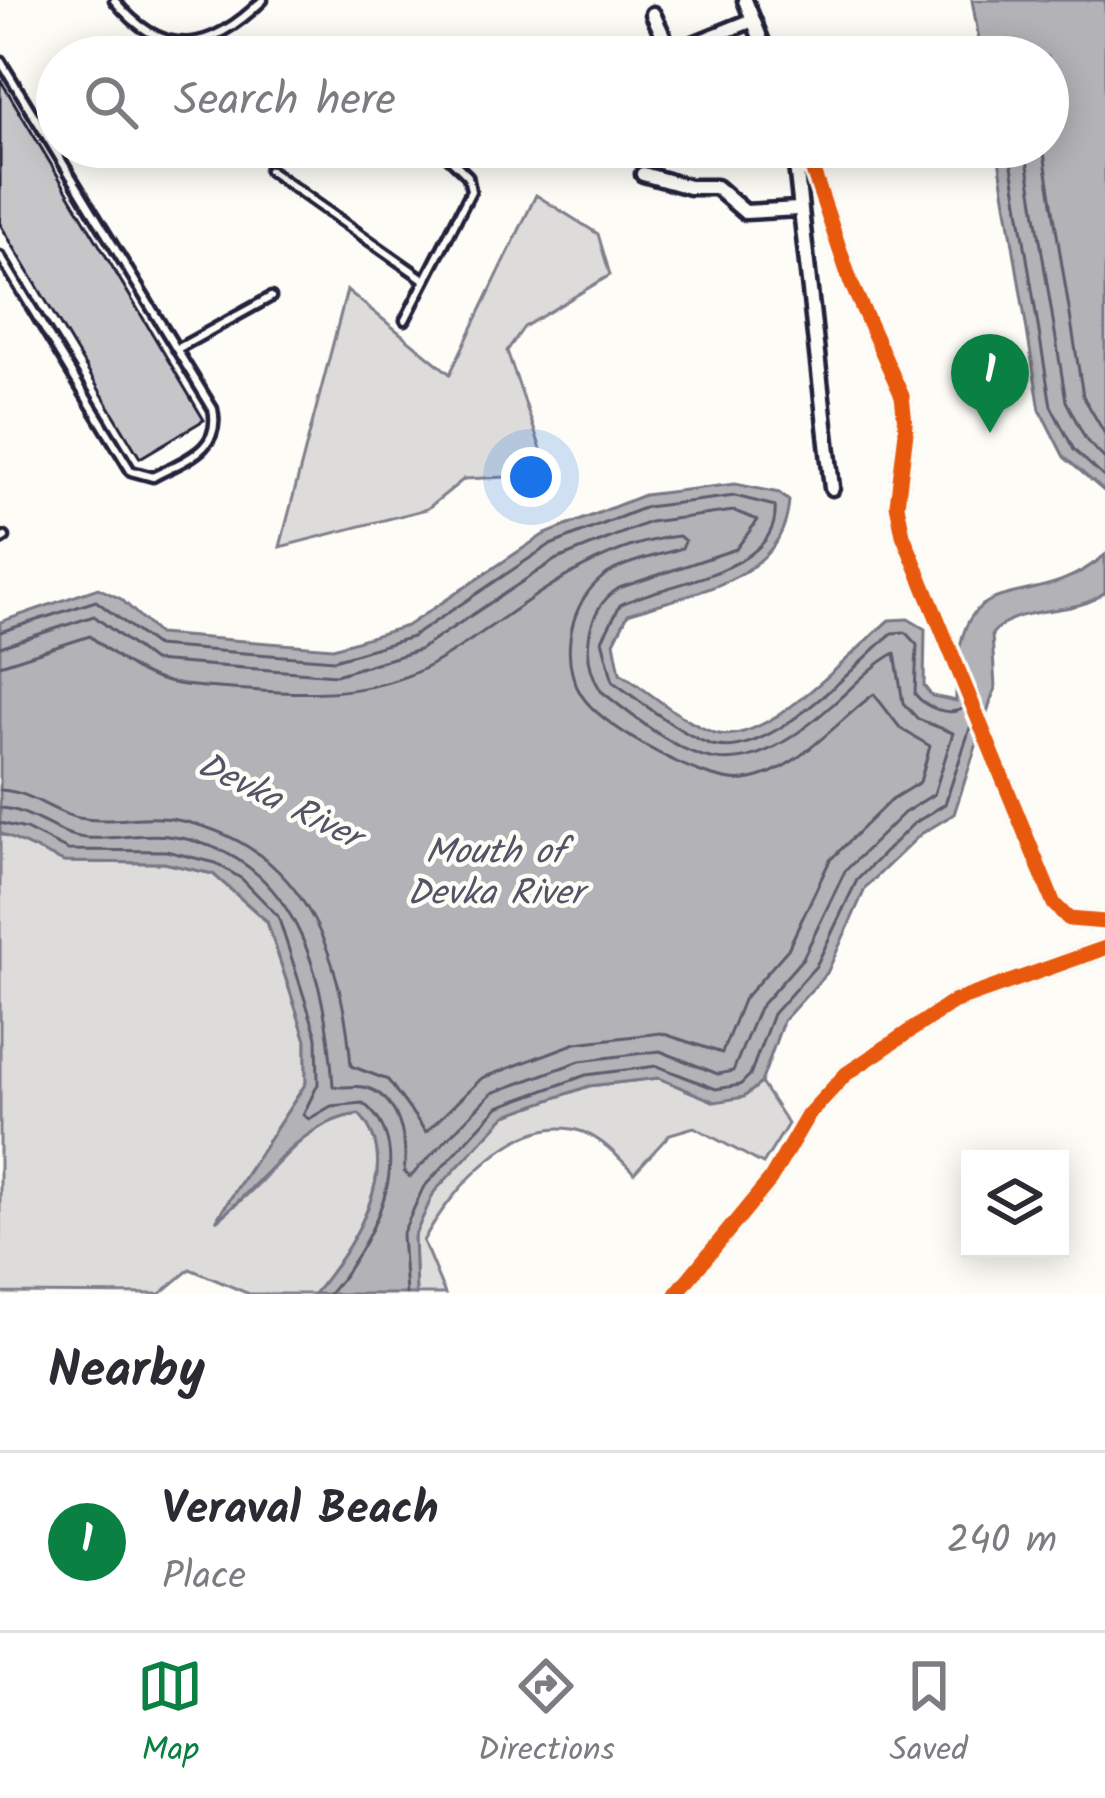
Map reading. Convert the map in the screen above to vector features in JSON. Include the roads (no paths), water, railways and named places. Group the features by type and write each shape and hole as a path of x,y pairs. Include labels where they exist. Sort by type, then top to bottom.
{"street":[{"path":"745,0 759,36"},
{"path":"652,14 660,36"},
{"path":"713,36 753,20"},
{"path":"795,168 832,488"},
{"path":"812,168 851,283 902,396 906,432 897,505 903,535 1054,904 1069,919 1105,922"},
{"path":"643,174 689,187 716,187 745,212 798,209"},
{"path":"676,1294 770,1180 808,1115 846,1074 953,1002 1105,948"}],"lane":[{"path":"114,0 152,34 161,36"},
{"path":"219,36 263,0"},
{"path":"0,60 36,119"},
{"path":"0,256 124,463 144,477 208,446 215,434 213,409 66,168"},
{"path":"405,320 471,191 468,176 460,168"},
{"path":"269,170 425,280"},
{"path":"177,350 271,296"}],"water":[{"path":"972,0 1105,0 1105,492 1064,457 1040,410 1000,168 1069,168 1069,36 978,36"},
{"name":"Mouth of Devka River","path":"735,484 779,493 789,501 783,528 771,550 730,580 628,614 614,642 620,673 715,733 735,734 782,713 889,620 908,619 925,629 924,686 932,696 956,701 959,654 967,624 981,606 1075,575 1105,555 1105,592 1078,605 1017,617 992,634 995,688 954,814 921,834 866,887 827,973 783,1021 761,1083 744,1097 715,1102 659,1078 589,1086 506,1115 434,1192 414,1237 416,1294 314,1294 368,1207 376,1182 372,1135 359,1114 317,1129 216,1221 306,1083 306,1040 267,921 213,874 164,863 64,862 0,833 0,622 98,588 121,599 158,634 333,648 407,626 543,535 644,495"}],"place":[{"name":"Veraval Beach","path":"990,433"}],"water label":[{"name":"Devka River","path":"280,799"}]}
